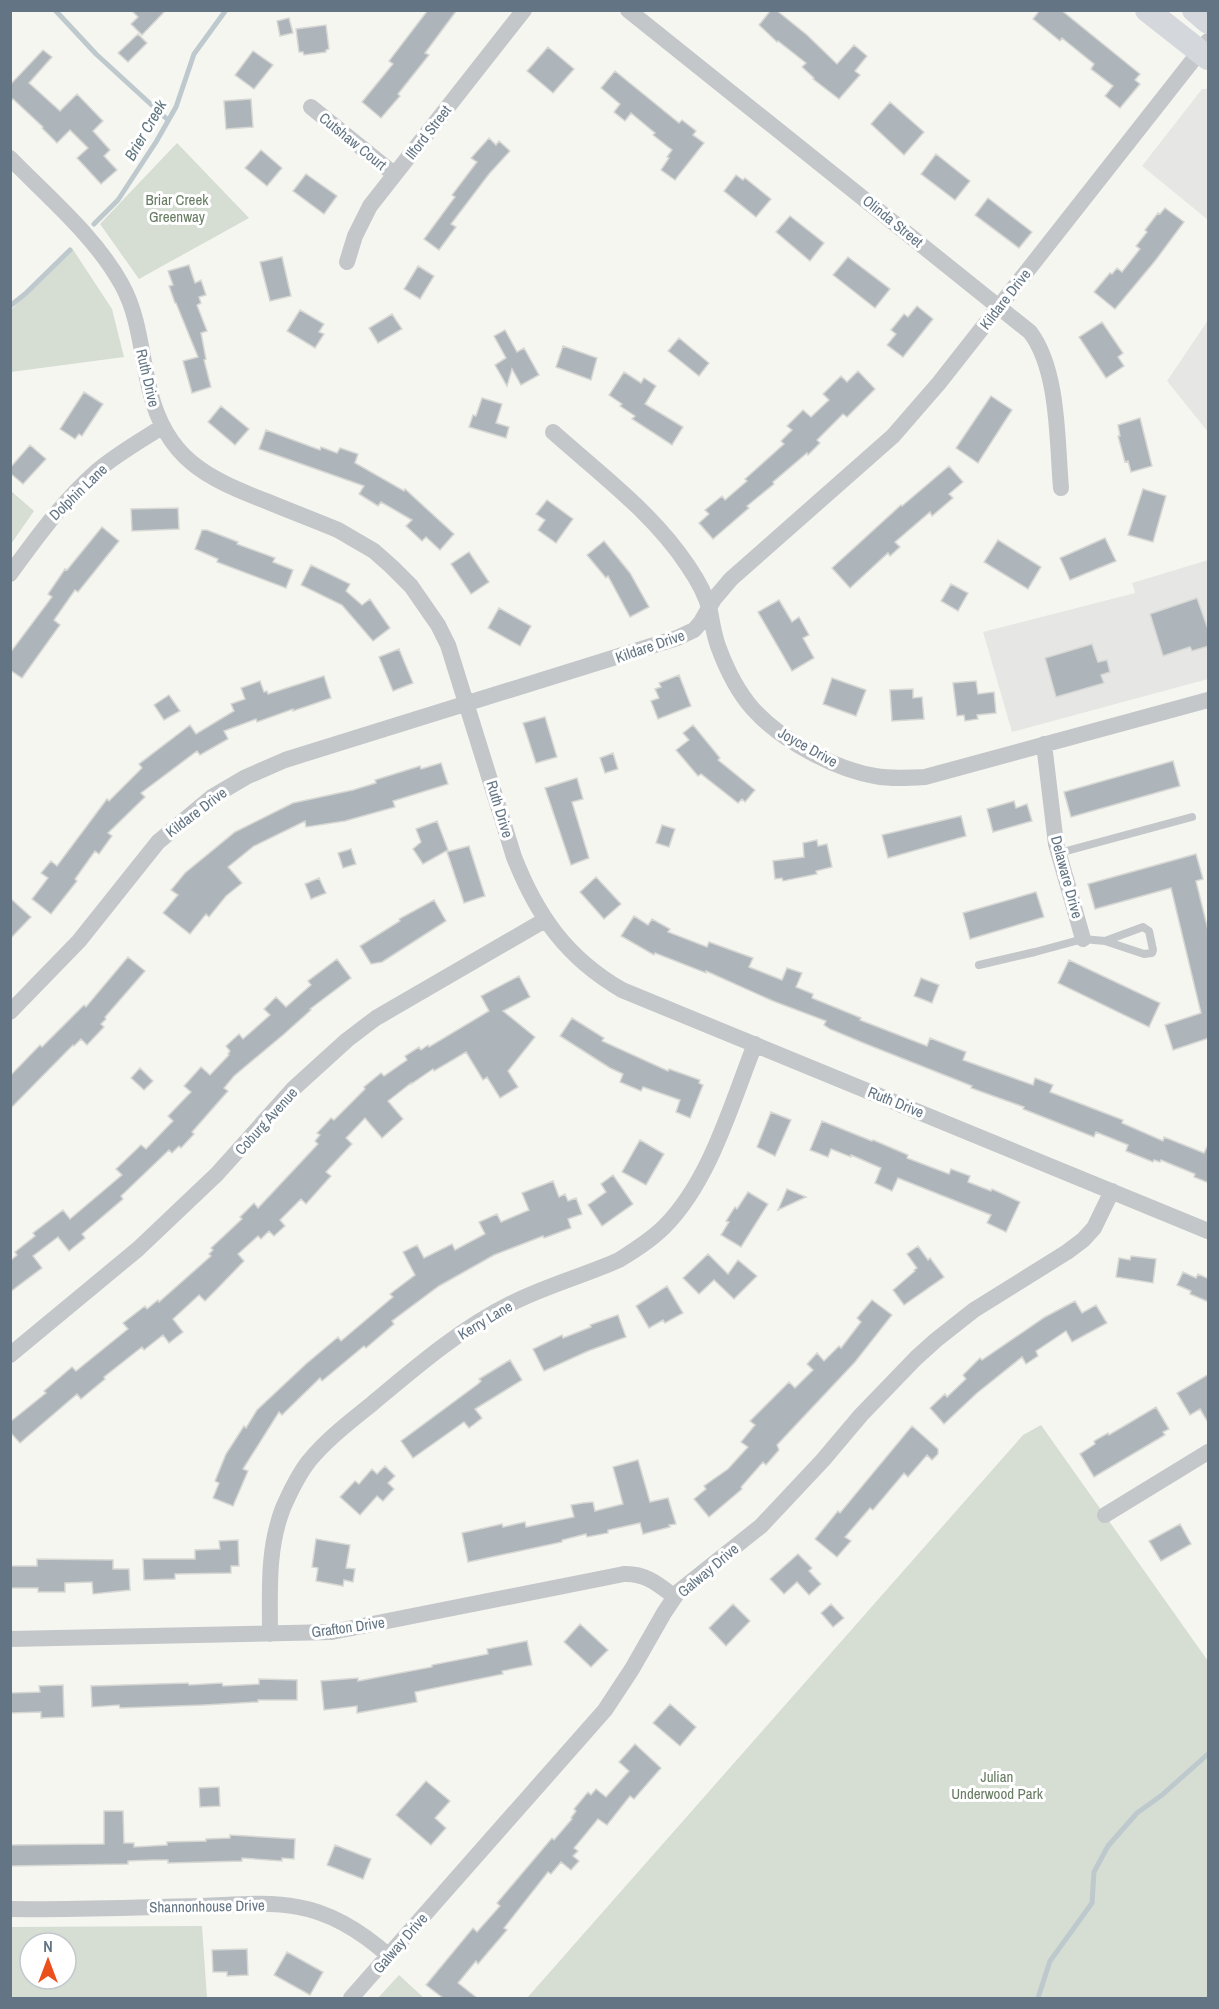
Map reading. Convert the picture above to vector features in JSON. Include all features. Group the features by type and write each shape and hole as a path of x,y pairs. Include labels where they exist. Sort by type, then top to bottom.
{"main road":[{"path":"1147,10 1206,50"},
{"path":"1194,10 1209,22"}],"street":[{"name":"Ilford Street","path":"347,262 363,218 370,206 524,10"},
{"name":"Olinda Street","path":"628,10 1030,332 1043,352 1050,376 1061,488"},
{"name":"Kildare Drive","path":"10,1012 79,941 158,842 212,796 246,777 285,760 677,638 694,630 714,599 731,579 893,436 939,383 1206,50"},
{"name":"Cutshaw Court","path":"311,107 394,174"},
{"name":"Ruth Drive","path":"10,158 91,241 122,285 134,316 149,390 158,419 176,447 195,466 228,486 338,530 374,551 417,594 438,625 448,645 514,857 526,888 544,920 567,948 607,981 622,990 1209,1231"},
{"name":"Dolphin Lane","path":"10,574 47,522 72,494 116,457 162,426"},
{"name":"Joyce Drive","path":"553,432 660,529 690,568 709,607 717,644 731,676 754,710 790,740 839,765 875,776 925,777 1209,699"},
{"name":"Delaware Drive","path":"1044,744 1056,844 1083,939"},
{"name":"Coburg Avenue","path":"10,1354 138,1249 225,1166 293,1089 347,1040 376,1018 544,920"},
{"name":"Kerry Lane","path":"270,1634 269,1569 274,1538 282,1509 308,1463 324,1444 412,1370 460,1335 509,1304 619,1260 663,1228 697,1185 755,1044"},
{"name":"Galway Drive","path":"351,1998 605,1710 678,1592 761,1526 823,1460 861,1415 936,1340 974,1310 1083,1240 1094,1228 1112,1191"},
{"path":"1105,1515 1209,1452"},
{"name":"Grafton Drive","path":"10,1639 332,1632 624,1574 642,1575 675,1597"},
{"name":"Shannonhouse Drive","path":"10,1908 246,1905 298,1907 343,1923 359,1932 389,1956"}],"lane":[{"path":"1059,853 1192,817"},
{"path":"979,965 1083,939 1105,941 1144,954 1152,953 1153,950 1149,931 1143,927 1105,941"}],"shaded area":[{"path":"1202,89 1208,89 1208,220 1142,166"},
{"path":"1208,320 1208,432 1167,381"},
{"path":"1208,560 1208,679 1012,732 983,632 1135,593 1132,583"}],"green space":[{"name":"Briar Creek Greenway","path":"177,143 249,218 139,279 100,224"},
{"path":"72,248 112,309 124,357 11,372 11,310"},
{"path":"11,491 34,511 11,544"},
{"name":"Julian Underwood Park","path":"1041,1425 1208,1661 1208,1998 527,1998 1023,1435"},
{"path":"202,1926 207,1998 11,1998 11,1927"},
{"path":"399,1975 424,1998 378,1998"}],"building":[{"path":"131,10 166,10 142,35 131,24 138,17"},
{"path":"428,10 457,10 425,53 429,55 381,118 362,102 393,64 389,61"},
{"path":"771,10 776,10 807,35 837,64 854,45 867,56 855,71 860,75 839,99 813,79 802,67 806,63 777,42 759,25"},
{"path":"1040,10 1061,10 1140,74 1135,80 1140,84 1120,108 1105,96 1113,86 1091,69 1094,64 1062,38 1060,41 1033,19"},
{"path":"289,18 293,33 280,36 277,21"},
{"path":"326,25 329,49 326,52 304,55 303,52 299,52 296,29"},
{"path":"138,34 147,43 128,62 118,53"},
{"path":"548,47 574,69 553,93 527,71"},
{"path":"43,50 52,57 29,83 60,111 77,94 103,121 93,131 110,150 104,156 117,170 101,184 77,158 88,148 70,130 57,143 13,99 10,102 10,85"},
{"path":"253,51 273,65 254,89 235,75"},
{"path":"615,71 679,123 682,120 696,131 693,135 704,143 675,180 661,170 672,150 631,113 625,121 614,112 620,104 601,88"},
{"path":"251,99 253,127 226,129 224,101"},
{"path":"890,102 924,132 904,155 871,124"},
{"path":"489,138 496,145 499,141 510,151 489,174 451,224 456,227 439,250 424,239 455,197 452,195 477,162 471,158"},
{"path":"261,150 282,168 267,186 245,168"},
{"path":"936,154 970,181 955,200 921,174"},
{"path":"306,174 337,196 324,214 293,191"},
{"path":"736,175 743,180 745,178 771,199 756,217 724,191"},
{"path":"988,198 1032,232 1019,248 975,215"},
{"path":"1165,208 1184,222 1115,309 1094,292 1117,268 1122,272 1140,249 1136,246 1147,232 1145,230 1158,213 1160,214"},
{"path":"790,216 824,243 810,261 776,232"},
{"path":"282,257 291,296 270,301 260,262"},
{"path":"848,257 890,289 875,308 833,275"},
{"path":"189,265 195,283 201,280 206,295 199,297 201,303 197,305 207,331 201,333 206,359 204,360 211,387 192,393 183,361 198,357 169,286 173,285 168,271"},
{"path":"418,266 434,276 420,299 404,289"},
{"path":"917,306 933,319 903,357 887,345 896,334 891,330 904,314 908,317"},
{"path":"300,310 324,324 319,332 324,334 315,348 287,331"},
{"path":"392,314 402,329 378,343 369,328"},
{"path":"1102,322 1123,353 1118,357 1124,366 1106,378 1079,337"},
{"path":"505,330 517,352 524,348 539,375 521,385 512,369 507,386 495,365 506,358 494,336"},
{"path":"679,338 709,363 699,376 668,351"},
{"path":"563,346 597,358 591,380 556,367"},
{"path":"858,371 875,389 847,417 843,414 817,440 820,443 808,455 807,453 773,482 774,484 747,506 749,508 713,539 699,523 709,514 705,510 722,496 725,500 784,444 781,441 792,430 787,426 803,410 811,417 829,400 823,394 841,376 847,382"},
{"path":"624,372 641,383 644,378 656,386 645,404 683,427 672,445 632,419 635,416 609,395"},
{"path":"84,392 103,404 82,436 79,434 75,439 60,429"},
{"path":"991,396 1012,410 978,463 956,448"},
{"path":"482,398 502,404 496,423 509,427 506,438 469,427 473,415 476,416"},
{"path":"221,406 249,429 235,445 208,422"},
{"path":"1140,418 1152,466 1131,472 1128,461 1125,462 1118,436 1120,436 1118,425"},
{"path":"266,430 320,450 321,447 337,453 340,448 358,454 355,463 404,491 405,489 454,534 440,550 426,537 422,541 406,526 412,520 381,502 378,506 359,494 364,486 259,449"},
{"path":"30,445 46,459 23,484 10,473 10,468"},
{"path":"949,466 963,482 949,494 953,498 932,516 930,512 895,542 900,547 890,556 888,553 850,588 832,568 901,505"},
{"path":"1143,489 1166,496 1153,542 1128,535"},
{"path":"547,500 573,519 556,543 538,530 545,520 536,514"},
{"path":"178,508 179,529 132,531 131,509"},
{"path":"102,527 119,541 78,592 75,590 54,620 60,625 22,678 10,670 10,653 52,597 48,594 65,569 67,570"},
{"path":"202,530 275,558 273,562 293,570 286,588 217,562 218,559 195,549"},
{"path":"1105,538 1116,561 1070,580 1060,558"},
{"path":"998,540 1041,567 1028,589 984,562"},
{"path":"604,541 630,573 649,607 630,617 608,576 606,578 587,555"},
{"path":"469,552 489,582 471,594 451,564"},
{"path":"311,565 350,584 346,591 362,605 370,599 390,628 373,641 342,605 301,585"},
{"path":"951,584 968,593 958,611 941,601"},
{"path":"1197,598 1209,632 1209,646 1192,651 1190,647 1163,656 1150,614"},
{"path":"779,600 792,622 799,617 809,635 803,638 814,658 792,671 758,612"},
{"path":"499,608 531,626 520,646 488,628"},
{"path":"1092,644 1098,662 1107,660 1110,672 1101,675 1104,683 1056,697 1045,658"},
{"path":"399,649 413,683 393,691 379,657"},
{"path":"679,675 691,706 658,719 651,701 659,698 655,689 661,687 659,683"},
{"path":"324,676 331,698 257,722 256,719 224,731 228,739 200,755 197,751 141,793 145,797 108,833 112,836 99,854 95,851 75,879 77,881 51,914 32,899 48,878 41,873 51,861 57,866 107,799 109,801 142,768 139,764 190,725 196,734 234,711 231,704 245,699 241,688 260,681 264,692 267,691 268,694"},
{"path":"832,678 866,690 856,716 823,704"},
{"path":"976,681 978,694 994,692 996,713 977,715 978,719 965,721 964,715 957,716 953,683"},
{"path":"913,689 913,698 922,697 924,719 892,721 890,690"},
{"path":"169,695 180,711 164,720 154,705"},
{"path":"545,717 557,757 536,763 523,723"},
{"path":"693,725 720,758 718,760 755,790 745,802 742,799 738,803 701,774 698,776 676,750 689,740 683,733"},
{"path":"613,753 618,769 605,773 600,758"},
{"path":"1173,761 1180,786 1071,817 1064,792"},
{"path":"441,763 448,784 393,801 395,807 345,821 306,827 305,821 254,846 228,867 242,883 226,896 209,917 206,914 190,934 163,913 178,895 171,890 185,873 235,832 293,803 353,790 376,783 375,780 420,766 421,769"},
{"path":"577,778 583,799 572,802 589,858 571,865 545,788"},
{"path":"1014,801 1016,808 1027,804 1032,821 993,832 987,809"},
{"path":"961,816 966,836 888,858 882,835"},
{"path":"437,821 448,850 423,864 413,849 421,842 416,829"},
{"path":"662,825 675,829 669,847 656,843"},
{"path":"817,840 818,846 827,844 832,867 816,871 817,874 783,881 782,878 775,879 773,861 804,857 803,843"},
{"path":"469,846 485,896 464,903 447,852"},
{"path":"351,849 356,864 343,868 338,853"},
{"path":"1196,854 1203,879 1196,881 1209,934 1209,1038 1173,1050 1165,1025 1201,1013 1171,888 1095,909 1088,884"},
{"path":"596,877 621,904 604,919 580,892"},
{"path":"319,878 326,893 311,899 305,884"},
{"path":"1036,892 1044,917 970,939 963,913"},
{"path":"10,898 31,917 10,939"},
{"path":"434,900 446,921 382,962 371,964 360,946 400,921 399,919"},
{"path":"634,916 648,925 652,919 670,929 668,932 707,947 709,942 753,958 749,967 782,980 787,968 802,973 796,987 813,994 812,998 861,1018 860,1020 927,1046 930,1038 966,1052 963,1060 1033,1085 1035,1078 1053,1085 1050,1092 1123,1120 1122,1123 1163,1141 1164,1137 1204,1153 1209,1143 1209,1183 1194,1177 1195,1174 1161,1160 1153,1162 1126,1151 1128,1145 1096,1132 1094,1137 830,1029 824,1025 826,1021 773,1001 706,971 706,973 655,953 654,955 621,936"},
{"path":"128,957 145,971 105,1017 106,1019 101,1024 104,1027 87,1045 81,1039 73,1045 10,1109 10,1076 84,1005 86,1007"},
{"path":"337,959 351,978 310,1009 234,1076 224,1088 228,1091 192,1132 194,1134 181,1148 179,1146 172,1153 169,1150 121,1196 123,1199 82,1234 85,1238 69,1251 58,1237 33,1256 42,1268 10,1292 10,1261 17,1255 15,1252 35,1236 33,1233 63,1210 70,1219 122,1175 116,1169 141,1145 146,1149 173,1121 168,1116 191,1092 184,1086 201,1067 210,1075 229,1055 230,1051 226,1046 239,1034 243,1039 270,1015 264,1009 276,997 286,1007 311,985 308,981"},
{"path":"1069,960 1160,1003 1149,1027 1058,983"},
{"path":"519,976 530,997 503,1011 535,1037 508,1071 518,1087 500,1098 487,1077 483,1080 466,1052 411,1083 388,1101 403,1119 382,1138 365,1118 346,1138 352,1144 326,1172 331,1176 306,1204 301,1199 280,1220 285,1226 274,1236 269,1231 261,1239 258,1236 238,1254 244,1261 205,1301 199,1295 173,1319 183,1332 169,1343 163,1335 144,1350 142,1347 104,1377 105,1379 81,1399 77,1394 20,1443 10,1432 10,1422 46,1393 44,1391 72,1367 76,1371 128,1329 123,1323 145,1306 147,1309 158,1300 159,1302 211,1256 209,1254 213,1250 211,1248 242,1219 240,1217 254,1203 258,1208 318,1144 315,1141 320,1135 317,1133 331,1118 334,1120 365,1089 364,1087 381,1073 384,1076 407,1060 405,1056 419,1047 421,1050 428,1045 429,1047 489,1011 481,996"},
{"path":"921,978 939,985 932,1003 914,996"},
{"path":"572,1018 604,1038 602,1041 668,1071 669,1069 700,1080 699,1083 703,1085 690,1118 676,1112 680,1100 643,1087 641,1091 620,1082 623,1074 560,1036"},
{"path":"140,1068 153,1081 144,1090 131,1078"},
{"path":"771,1112 791,1120 775,1156 757,1147"},
{"path":"822,1121 873,1140 908,1155 907,1158 949,1174 951,1169 970,1176 968,1182 991,1191 992,1189 1020,1202 1006,1232 987,1223 991,1215 898,1178 892,1191 875,1183 881,1168 851,1155 851,1157 831,1149 828,1157 810,1150"},
{"path":"640,1140 664,1154 646,1185 622,1172"},
{"path":"613,1175 633,1204 602,1226 588,1205 606,1192 601,1184"},
{"path":"553,1181 559,1197 565,1194 568,1201 576,1198 582,1214 568,1219 571,1228 494,1255 439,1286 392,1321 394,1324 366,1348 364,1346 322,1381 320,1378 282,1415 279,1412 243,1469 248,1471 233,1506 213,1498 219,1483 215,1481 226,1454 257,1410 306,1364 338,1337 341,1341 393,1297 390,1294 415,1275 403,1252 417,1245 424,1258 452,1244 455,1250 485,1234 479,1222 497,1214 501,1222 529,1210 522,1193"},
{"path":"787,1189 806,1197 778,1210"},
{"path":"748,1192 768,1204 741,1247 721,1235 729,1222 726,1221"},
{"path":"918,1246 944,1277 904,1305 893,1290 917,1268 907,1254"},
{"path":"708,1254 728,1274 738,1260 757,1276 734,1299 714,1280 699,1294 683,1278"},
{"path":"1131,1256 1156,1259 1153,1283 1116,1277 1119,1258 1130,1260"},
{"path":"1183,1272 1196,1278 1198,1274 1209,1279 1209,1302 1190,1294 1191,1291 1177,1285"},
{"path":"667,1286 683,1313 665,1323 663,1320 649,1328 636,1306"},
{"path":"872,1300 892,1315 855,1362 777,1445 779,1450 766,1465 763,1462 741,1487 742,1489 709,1517 694,1499 706,1489 704,1486 728,1469 748,1447 741,1442 755,1425 750,1421 789,1382 795,1388 813,1370 807,1364 817,1353 824,1361 839,1346 841,1348 861,1322 857,1318"},
{"path":"1075,1301 1082,1313 1096,1305 1107,1323 1072,1342 1066,1331 1036,1351 1038,1356 1026,1364 1022,1357 977,1393 944,1424 930,1408 945,1394 947,1397 966,1379 963,1375 980,1358 982,1360 1045,1317"},
{"path":"618,1315 626,1337 544,1371 533,1349 562,1335 563,1338"},
{"path":"510,1360 522,1380 475,1409 482,1418 469,1428 464,1422 413,1458 401,1441 478,1384 481,1381 479,1379"},
{"path":"1209,1374 1209,1424 1200,1409 1190,1415 1177,1393"},
{"path":"1156,1407 1169,1429 1163,1432 1165,1435 1094,1477 1080,1454 1095,1444 1094,1441 1108,1433 1109,1435"},
{"path":"912,1426 938,1449 938,1454 932,1460 927,1455 908,1477 904,1473 873,1510 870,1508 845,1537 851,1541 837,1557 815,1539 838,1511 840,1513"},
{"path":"638,1460 650,1502 668,1498 676,1524 643,1534 640,1523 608,1530 608,1533 587,1537 586,1534 562,1540 562,1542 468,1562 462,1533 502,1524 503,1527 525,1522 526,1527 574,1517 571,1505 593,1502 595,1511 623,1504 613,1467"},
{"path":"385,1466 395,1476 388,1483 394,1489 383,1501 377,1496 360,1515 340,1497 355,1481 359,1484 372,1469 377,1474"},
{"path":"1180,1524 1191,1544 1161,1561 1149,1541"},
{"path":"316,1539 350,1545 346,1568 355,1569 353,1582 344,1580 343,1586 316,1581 318,1568 312,1567"},
{"path":"238,1540 239,1566 231,1566 231,1573 175,1574 175,1579 144,1580 143,1559 195,1559 195,1550 220,1549 219,1541"},
{"path":"798,1554 812,1568 809,1571 821,1584 809,1595 797,1582 784,1594 770,1579"},
{"path":"37,1559 113,1560 113,1569 129,1569 130,1590 93,1594 92,1582 65,1583 65,1592 38,1592 38,1588 10,1588 10,1566 37,1566"},
{"path":"733,1604 750,1621 726,1646 709,1628"},
{"path":"831,1604 844,1618 833,1627 821,1613"},
{"path":"580,1624 608,1650 591,1667 564,1642"},
{"path":"527,1641 532,1665 502,1671 503,1674 415,1692 417,1702 357,1713 357,1706 324,1710 321,1681 358,1678 358,1681 432,1667 432,1665 488,1654 487,1649"},
{"path":"259,1679 297,1680 297,1700 120,1708 119,1705 92,1707 91,1686 222,1683 223,1686 259,1684"},
{"path":"63,1685 64,1717 41,1718 41,1712 10,1713 10,1693 40,1692 39,1686"},
{"path":"670,1704 696,1727 680,1746 653,1723"},
{"path":"635,1744 661,1768 634,1799 630,1796 607,1825 598,1819 574,1848 578,1851 573,1856 579,1861 571,1870 561,1862 551,1874 548,1872 504,1928 507,1930 458,1983 477,1998 443,1998 426,1985 473,1928 477,1932 500,1906 497,1903 552,1838 554,1840 572,1819 576,1811 574,1809 588,1792 591,1795 596,1789 606,1797 629,1771 619,1762"},
{"path":"426,1781 450,1801 435,1818 446,1828 431,1845 396,1815"},
{"path":"219,1787 220,1806 200,1807 199,1788"},
{"path":"104,1811 123,1811 124,1843 134,1843 134,1847 167,1845 167,1842 230,1838 230,1835 295,1839 294,1859 282,1858 282,1861 242,1858 242,1861 168,1863 168,1860 153,1860 128,1861 128,1864 10,1866 10,1845 104,1844"},
{"path":"335,1845 371,1859 363,1879 327,1865"},
{"path":"247,1949 248,1975 227,1976 227,1972 213,1972 212,1950"},
{"path":"287,1952 323,1972 310,1995 274,1975"}],"waterway":[{"path":"55,10 96,54 168,120"},
{"name":"Brier Creek","path":"94,224 118,200 156,142 176,107 194,54 226,10"},
{"name":"Brier Creek","path":"10,306 70,250"},
{"path":"1038,1998 1050,1961 1092,1903 1094,1872 1108,1846 1137,1813 1162,1795 1208,1754"}]}
